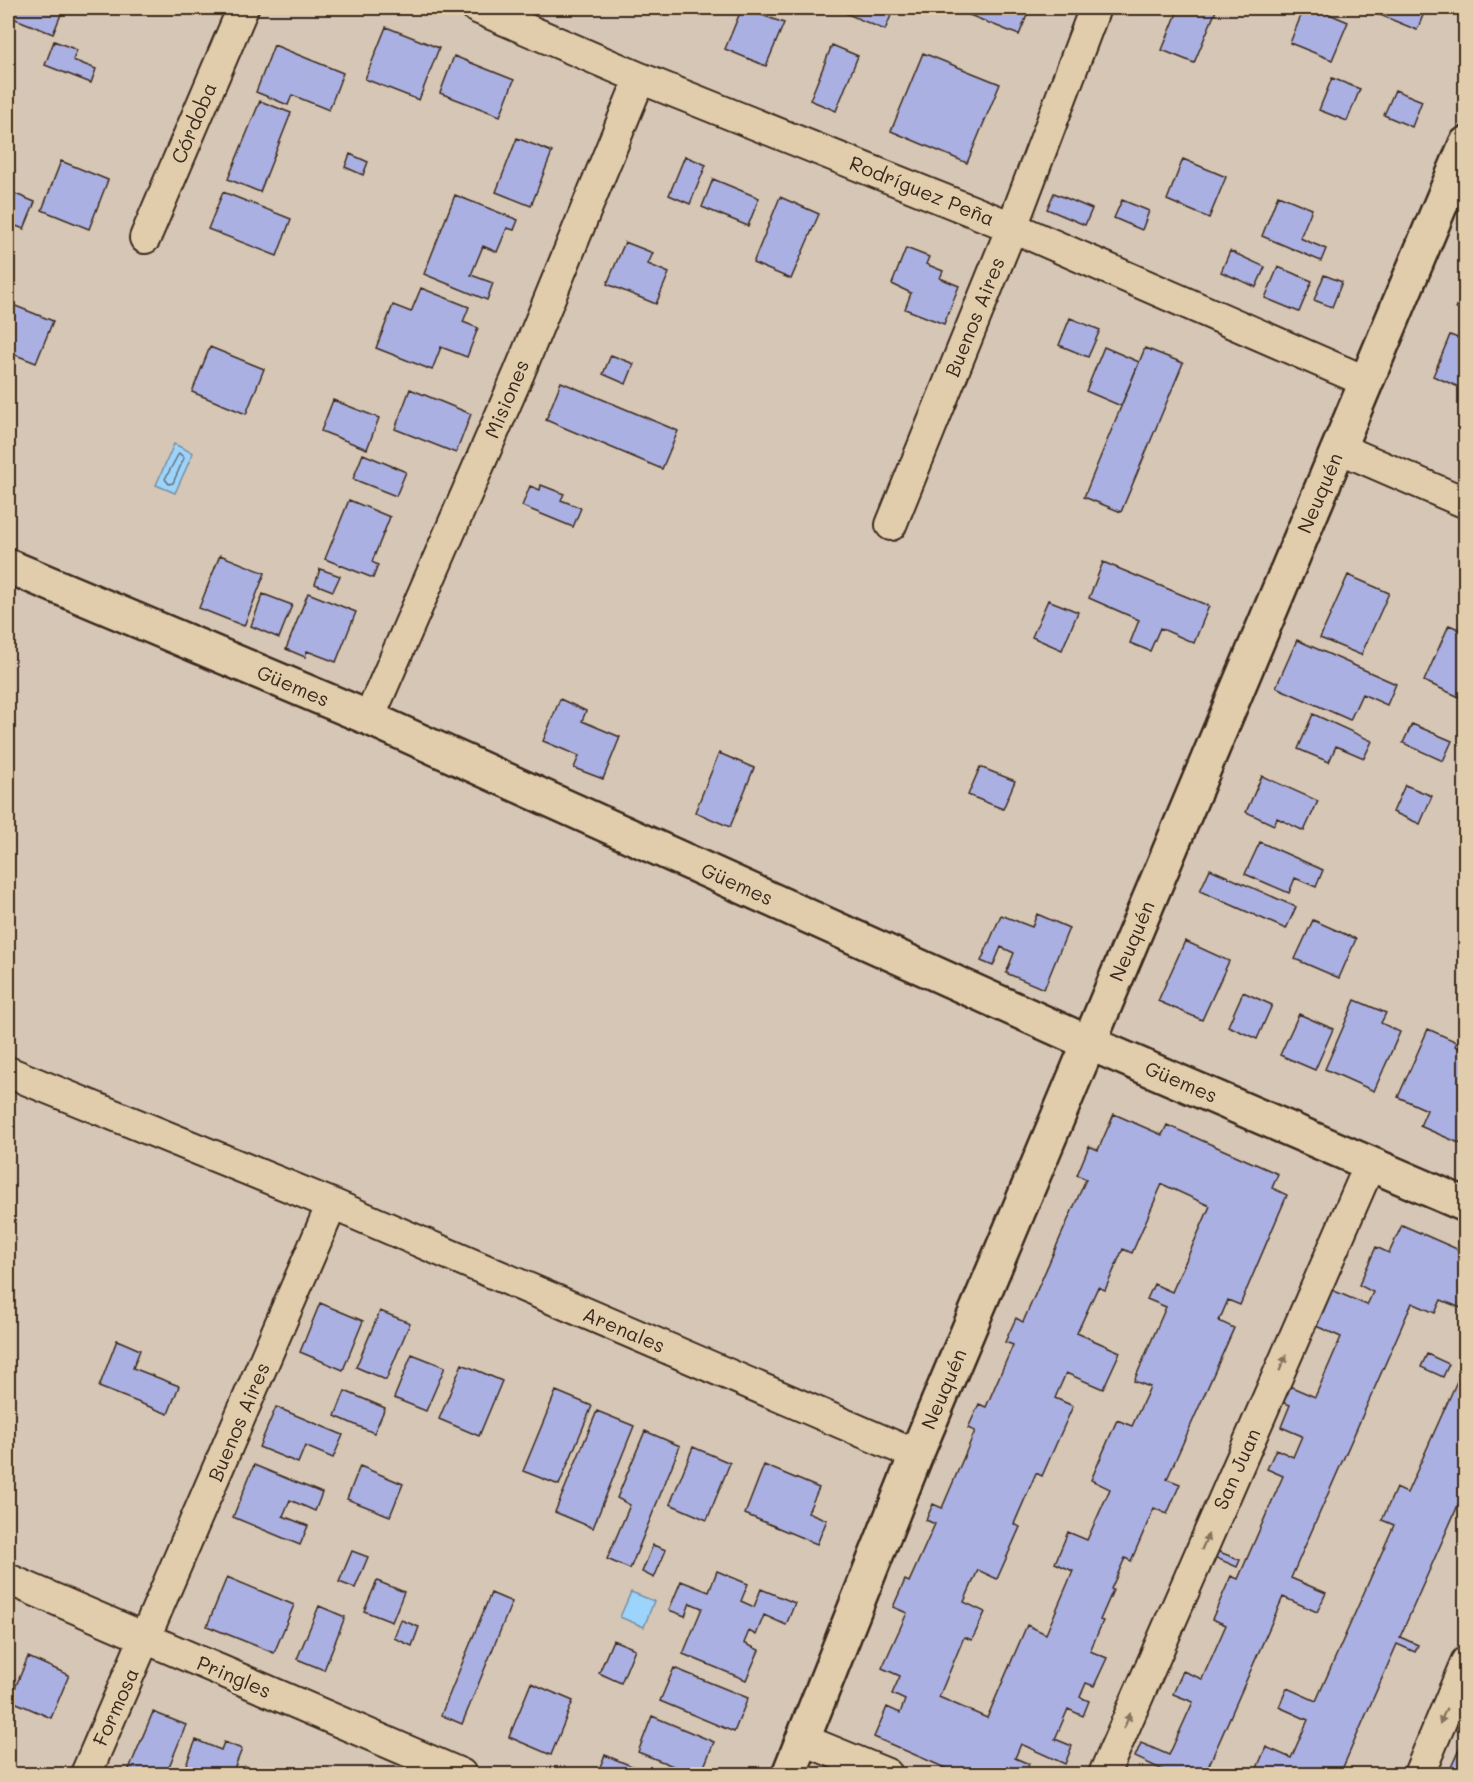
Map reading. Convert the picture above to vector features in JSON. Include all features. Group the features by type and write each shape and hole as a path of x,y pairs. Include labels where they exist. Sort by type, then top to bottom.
{"street":[{"name":"Córdoba","path":"145,238 243,8"},
{"name":"Rodríguez Peña","path":"477,8 640,78 1012,226 1365,381"},
{"name":"Buenos Aires","path":"891,525 1012,226 1095,8"},
{"name":"Misiones","path":"369,718 519,373 640,78"},
{"name":"Neuquén","path":"789,1774 916,1455 1466,144"},
{"path":"1339,448 1466,503"},
{"name":"Güemes","path":"8,566 369,718 1089,1043 1466,1205"},
{"name":"Arenales","path":"8,1072 332,1204 916,1455"},
{"name":"San Juan","path":"1104,1774 1370,1164"},
{"name":"Buenos Aires","path":"146,1639 332,1204"},
{"name":"Pringles","path":"8,1579 461,1774"},
{"name":"Formosa","path":"86,1774 146,1639"},
{"path":"1419,1774 1466,1662"},
{"path":"804,1740 887,1774"}],"water":[{"path":"174,444 193,453 175,493 156,485"},
{"path":"631,1592 654,1601 644,1627 620,1617"}],"building":[{"path":"17,8 50,8 62,12 53,34 13,18"},
{"path":"742,8 784,23 766,66 725,49"},
{"path":"848,8 894,8 885,30 845,13"},
{"path":"952,8 1030,8 1019,35"},
{"path":"1179,8 1217,8 1194,63 1162,50"},
{"path":"1304,8 1315,8 1348,22 1332,60 1290,43"},
{"path":"1363,8 1426,8 1417,30"},
{"path":"386,27 439,48 419,100 365,79"},
{"path":"54,41 77,50 73,60 96,69 91,83 45,65"},
{"path":"274,45 343,73 329,110 292,95 288,105 256,92"},
{"path":"832,45 858,56 836,111 810,100"},
{"path":"923,53 1000,84 967,163 891,131"},
{"path":"454,56 514,80 500,116 440,93"},
{"path":"1332,78 1360,89 1347,121 1319,110"},
{"path":"1395,90 1422,101 1412,127 1384,115"},
{"path":"260,101 291,113 260,192 228,179"},
{"path":"517,138 552,152 531,206 496,192"},
{"path":"350,154 368,162 363,175 345,167"},
{"path":"685,156 706,165 690,204 669,195"},
{"path":"1183,159 1226,177 1209,218 1167,200"},
{"path":"61,161 108,180 89,229 42,210"},
{"path":"713,179 759,198 748,226 702,207"},
{"path":"8,191 35,202 24,229 8,223"},
{"path":"223,192 291,219 277,256 208,229"},
{"path":"1054,193 1092,209 1085,225 1047,209"},
{"path":"455,195 518,220 514,230 507,228 497,252 483,246 471,275 493,283 487,300 424,274"},
{"path":"1278,195 1312,209 1300,238 1326,249 1321,261 1262,236"},
{"path":"780,197 819,214 791,279 753,263"},
{"path":"1122,200 1149,211 1142,230 1114,218"},
{"path":"625,242 653,253 648,264 669,273 656,304 607,284"},
{"path":"906,248 929,257 926,264 943,271 940,278 959,286 944,324 905,309 911,293 892,284"},
{"path":"1230,251 1265,267 1256,287 1221,272"},
{"path":"1278,267 1312,281 1299,312 1265,298"},
{"path":"1324,275 1342,282 1332,307 1314,300"},
{"path":"1466,287 1466,312 1456,308"},
{"path":"421,288 469,307 463,322 478,328 467,357 441,347 432,370 376,348 393,305 411,312"},
{"path":"8,303 53,321 36,363 8,352"},
{"path":"1070,318 1100,330 1088,357 1059,345"},
{"path":"1450,335 1466,341 1466,390 1433,376"},
{"path":"210,347 264,369 246,414 192,392"},
{"path":"1104,347 1139,362 1121,406 1086,391"},
{"path":"1145,348 1183,363 1121,512 1084,497"},
{"path":"611,355 634,364 626,384 603,374"},
{"path":"561,382 678,431 662,469 546,420"},
{"path":"410,389 471,414 456,453 395,429"},
{"path":"333,400 379,418 367,449 321,431"},
{"path":"363,454 406,472 396,496 353,479"},
{"path":"541,485 564,494 561,500 581,508 573,527 522,506 530,486 540,490"},
{"path":"349,500 390,517 372,562 378,565 373,578 325,559"},
{"path":"220,555 265,573 244,626 199,608"},
{"path":"1103,562 1209,606 1194,643 1160,628 1150,651 1130,643 1139,620 1089,598"},
{"path":"320,569 340,576 333,591 315,584"},
{"path":"1348,575 1389,593 1361,655 1320,638"},
{"path":"308,593 356,612 336,662 307,651 305,657 286,649"},
{"path":"263,594 292,605 279,638 251,626"},
{"path":"1048,600 1078,612 1062,650 1032,637"},
{"path":"1449,625 1466,632 1466,700 1424,681"},
{"path":"1297,640 1396,684 1387,705 1362,694 1350,720 1276,687"},
{"path":"560,699 586,711 582,721 620,737 603,779 574,768 579,756 543,741"},
{"path":"1313,714 1372,741 1364,758 1336,746 1329,762 1298,749"},
{"path":"1412,724 1452,741 1443,761 1403,743"},
{"path":"719,753 754,768 730,827 695,812"},
{"path":"980,767 1015,781 1003,809 968,795"},
{"path":"1262,776 1318,801 1304,831 1277,818 1274,825 1246,812"},
{"path":"1405,785 1432,796 1420,824 1393,812"},
{"path":"1260,842 1323,870 1316,887 1295,878 1289,893 1245,874"},
{"path":"1210,869 1296,907 1286,929 1200,891"},
{"path":"1037,914 1069,928 1044,989 1006,973 1014,953 1001,947 993,966 981,961 1001,915 1032,927"},
{"path":"1313,920 1356,939 1339,978 1295,959"},
{"path":"1185,941 1229,961 1202,1020 1158,1001"},
{"path":"1243,992 1272,1005 1257,1039 1228,1026"},
{"path":"1355,1000 1386,1013 1381,1023 1400,1032 1374,1091 1325,1069"},
{"path":"1299,1014 1333,1029 1315,1070 1280,1055"},
{"path":"1428,1029 1457,1042 1455,1046 1466,1051 1466,1146 1420,1126 1427,1110 1398,1097"},
{"path":"1114,1114 1162,1135 1167,1125 1278,1174 1272,1188 1287,1195 1240,1305 1228,1300 1219,1321 1234,1328 1167,1479 1180,1484 1167,1514 1154,1508 1131,1561 1125,1558 1111,1589 1113,1590 1100,1620 1103,1621 1090,1651 1107,1658 1094,1686 1086,1683 1080,1697 1089,1701 1083,1716 1068,1709 1055,1739 1072,1746 1065,1764 1021,1744 1015,1758 1029,1764 1024,1774 959,1774 874,1737 887,1707 900,1713 905,1700 892,1694 900,1676 882,1668 907,1613 893,1607 905,1580 909,1582 935,1524 926,1520 933,1504 942,1508 975,1431 968,1428 979,1404 986,1407 1013,1345 1005,1342 1016,1318 1023,1322 1086,1179 1077,1175 1089,1146 1098,1150","holes":["1162,1184 1210,1206 1172,1292 1154,1284 1147,1299 1166,1307 1134,1381 1150,1387 1132,1426 1117,1420 1091,1480 1110,1489 1087,1540 1068,1532 1055,1563 1073,1571 1046,1634 1027,1625 987,1718 939,1697 964,1637 972,1640 985,1612 964,1602 978,1570 997,1579 1020,1527 1014,1524 1036,1473 1042,1476 1073,1406 1055,1398 1066,1373 1103,1389 1120,1352 1077,1333 1098,1287 1105,1290 1123,1249 1132,1253"]},
{"path":"1402,1225 1466,1253 1466,1299 1461,1308 1441,1300 1435,1313 1412,1303 1291,1578 1326,1593 1317,1612 1283,1597 1205,1774 1161,1774 1163,1770 1135,1757 1141,1743 1169,1755 1193,1702 1173,1694 1183,1671 1202,1679 1226,1625 1212,1619 1231,1576 1238,1579 1283,1476 1267,1469 1276,1449 1293,1457 1302,1436 1281,1427 1290,1405 1280,1401 1287,1385 1315,1397 1341,1337 1316,1326 1332,1290 1367,1305 1373,1292 1359,1285 1376,1247 1389,1253"},
{"path":"320,1303 363,1321 343,1370 300,1352"},
{"path":"380,1311 410,1323 386,1380 356,1367"},
{"path":"117,1340 140,1350 133,1368 179,1386 168,1414 99,1387"},
{"path":"412,1354 445,1367 426,1411 394,1398"},
{"path":"1427,1354 1449,1364 1443,1377 1421,1367"},
{"path":"1466,1361 1466,1487 1400,1637 1418,1645 1415,1652 1397,1644 1340,1774 1272,1774 1257,1768 1266,1747 1291,1758 1308,1720 1279,1707 1287,1688 1316,1701 1394,1525 1382,1520 1396,1488 1407,1493"},
{"path":"462,1364 502,1381 479,1436 439,1419"},
{"path":"345,1391 385,1408 374,1433 335,1416"},
{"path":"556,1391 592,1406 559,1485 523,1471"},
{"path":"276,1407 343,1435 333,1458 305,1446 298,1463 259,1447"},
{"path":"597,1411 634,1426 593,1528 555,1512"},
{"path":"645,1431 680,1446 630,1569 607,1559 630,1505 617,1498"},
{"path":"693,1447 730,1463 707,1520 670,1504"},
{"path":"254,1465 322,1493 315,1511 290,1500 283,1516 308,1526 300,1545 233,1517"},
{"path":"764,1465 819,1488 808,1512 827,1520 817,1544 745,1514"},
{"path":"360,1466 403,1484 390,1516 347,1499"},
{"path":"653,1545 666,1550 654,1578 642,1572"},
{"path":"352,1551 368,1557 355,1588 339,1582"},
{"path":"1217,1551 1240,1560 1237,1567 1214,1557"},
{"path":"717,1571 748,1584 741,1601 754,1607 761,1589 795,1603 786,1625 764,1615 756,1635 749,1631 744,1643 759,1650 746,1680 683,1654 702,1608 690,1603 685,1616 669,1610 681,1581 709,1592"},
{"path":"227,1577 294,1605 274,1653 207,1626"},
{"path":"377,1581 404,1592 392,1622 364,1611"},
{"path":"491,1593 512,1602 462,1724 441,1715"},
{"path":"319,1606 345,1617 324,1670 297,1659"},
{"path":"401,1620 419,1627 412,1646 394,1638"},
{"path":"613,1640 635,1649 621,1683 599,1673"},
{"path":"28,1657 69,1675 51,1718 10,1700"},
{"path":"674,1668 748,1698 734,1732 660,1701"},
{"path":"531,1683 573,1701 551,1755 509,1737"},
{"path":"153,1712 186,1725 166,1774 127,1774"},
{"path":"652,1716 714,1742 701,1774 693,1774 638,1752"},
{"path":"1466,1734 1466,1774 1448,1774"},
{"path":"196,1740 221,1750 224,1742 242,1749 232,1774 182,1774"},
{"path":"605,1755 651,1774 597,1774"},
{"path":"245,1766 265,1774 241,1774"}]}
